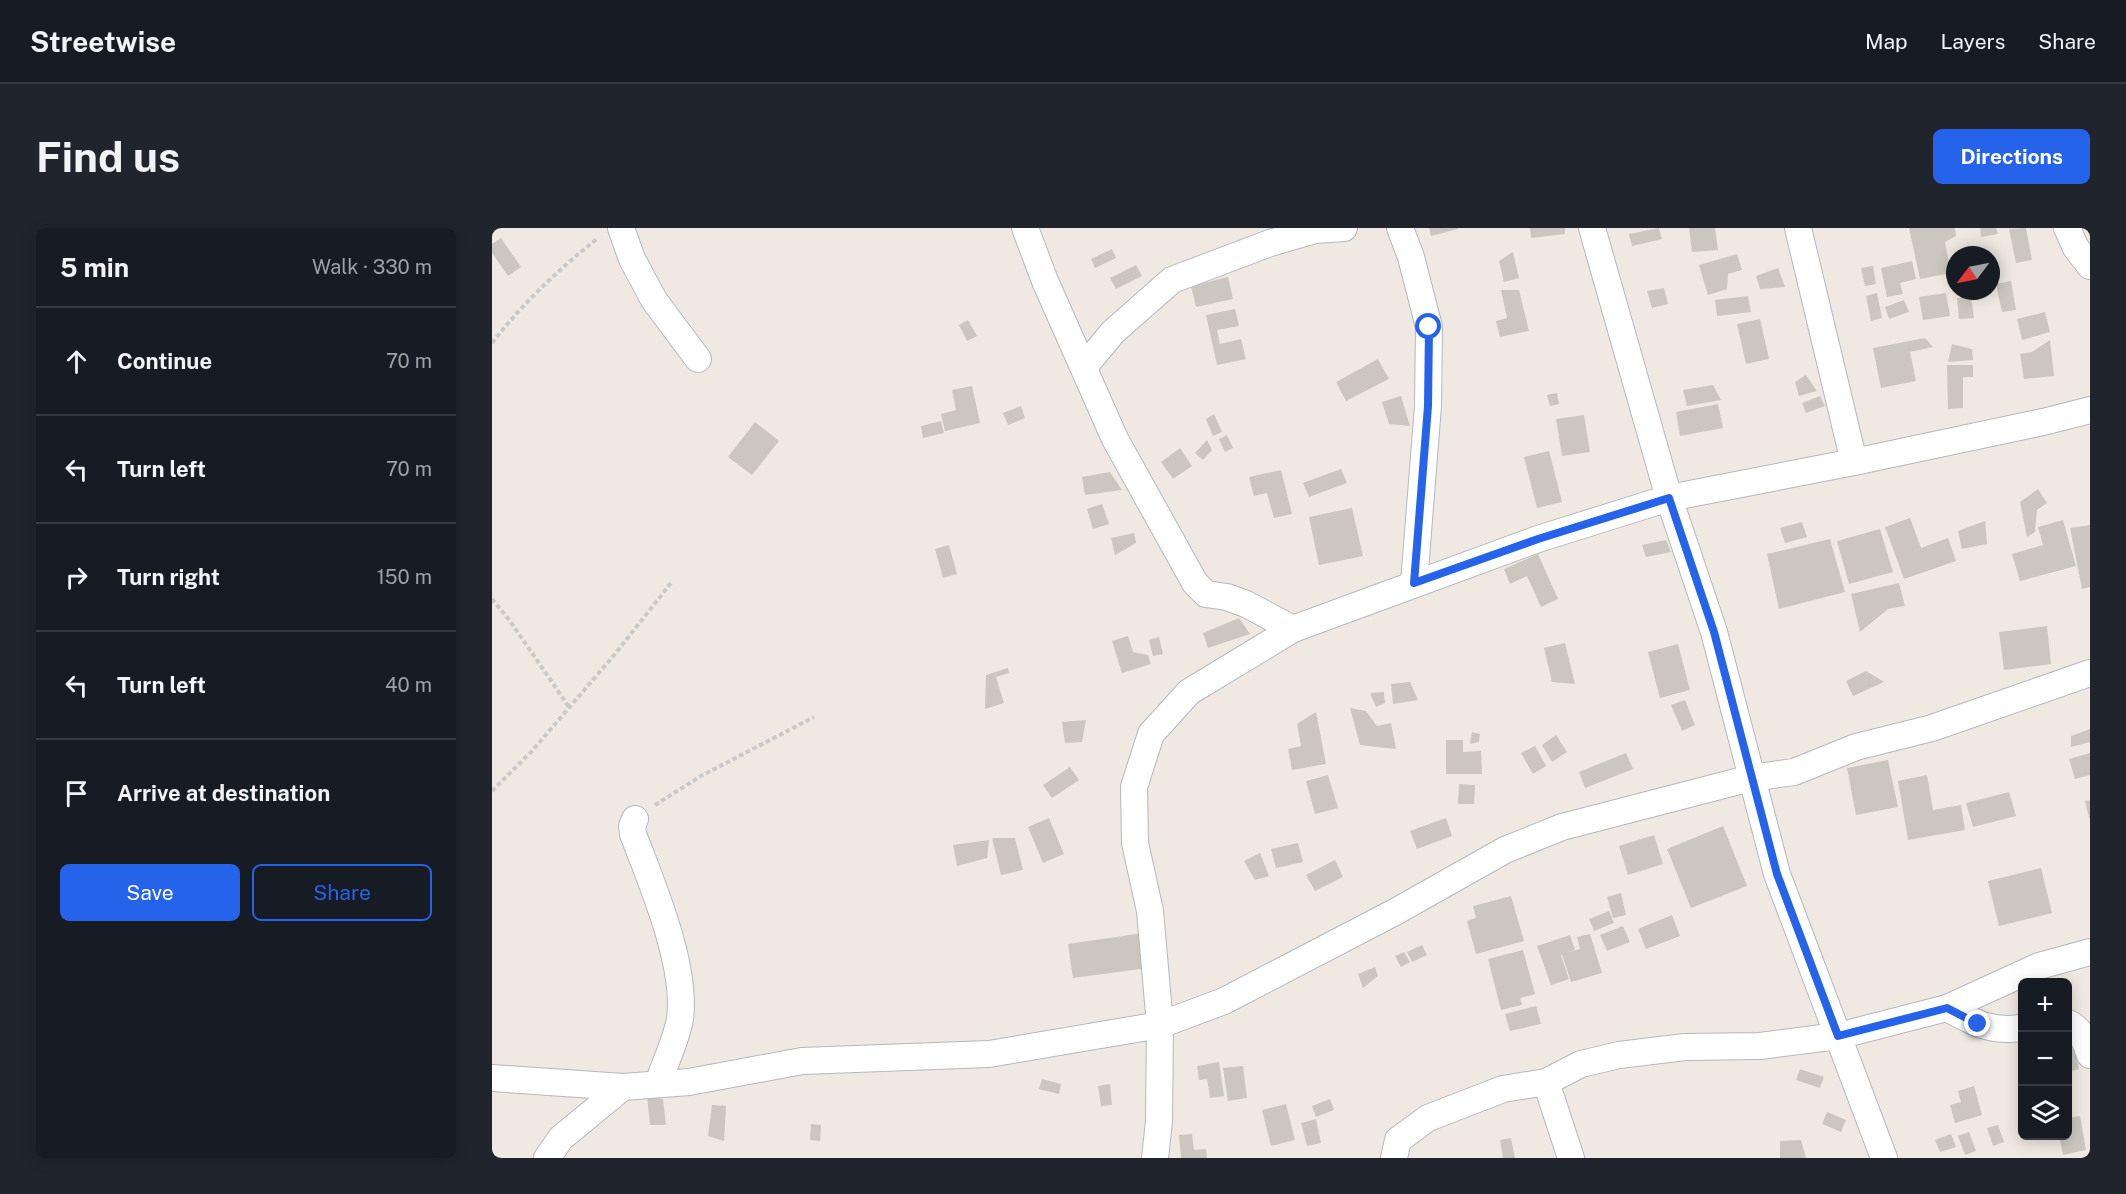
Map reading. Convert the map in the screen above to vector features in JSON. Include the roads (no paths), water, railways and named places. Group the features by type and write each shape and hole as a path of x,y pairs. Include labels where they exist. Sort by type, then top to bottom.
{"street":[{"path":"1025,228 1045,281 1115,439 1195,583 1206,594 1227,597 1246,604 1293,629"},
{"path":"1084,366 1113,332 1172,280 1270,243 1315,230 1344,228"},
{"path":"1400,228 1411,257 1429,327 1428,406 1414,583"},
{"path":"1592,228 1669,498 1714,632 1777,874 1884,1158"},
{"path":"1798,228 1854,462"},
{"path":"2067,228 2076,248 2090,266"},
{"path":"611,232 632,259 654,300 698,359"},
{"path":"1155,1158 1159,1121 1160,1025 1150,911 1135,843 1134,787 1151,734 1189,692 1293,629 1538,539 1669,498 1854,462 2090,410"},
{"path":"492,1078 622,1087 688,1082 802,1061 989,1054 1160,1025 1224,1001 1395,912 1505,850 1562,826 1752,778 1794,772 1856,747 1970,716 2090,673"},
{"path":"635,819 632,826 633,834 668,929 679,984 680,1021 658,1084"},
{"path":"1394,1158 1398,1140 1428,1118 1503,1089 1546,1083 1581,1064 1619,1055 1685,1047 1760,1046 1838,1036 1947,1008 2039,966 2090,952"},
{"path":"1947,1008 1992,1029 2018,1028"},
{"path":"2072,1025 2082,1033 2090,1055"},
{"path":"1546,1083 1571,1158"},
{"path":"548,1158 567,1132 622,1087"}]}
